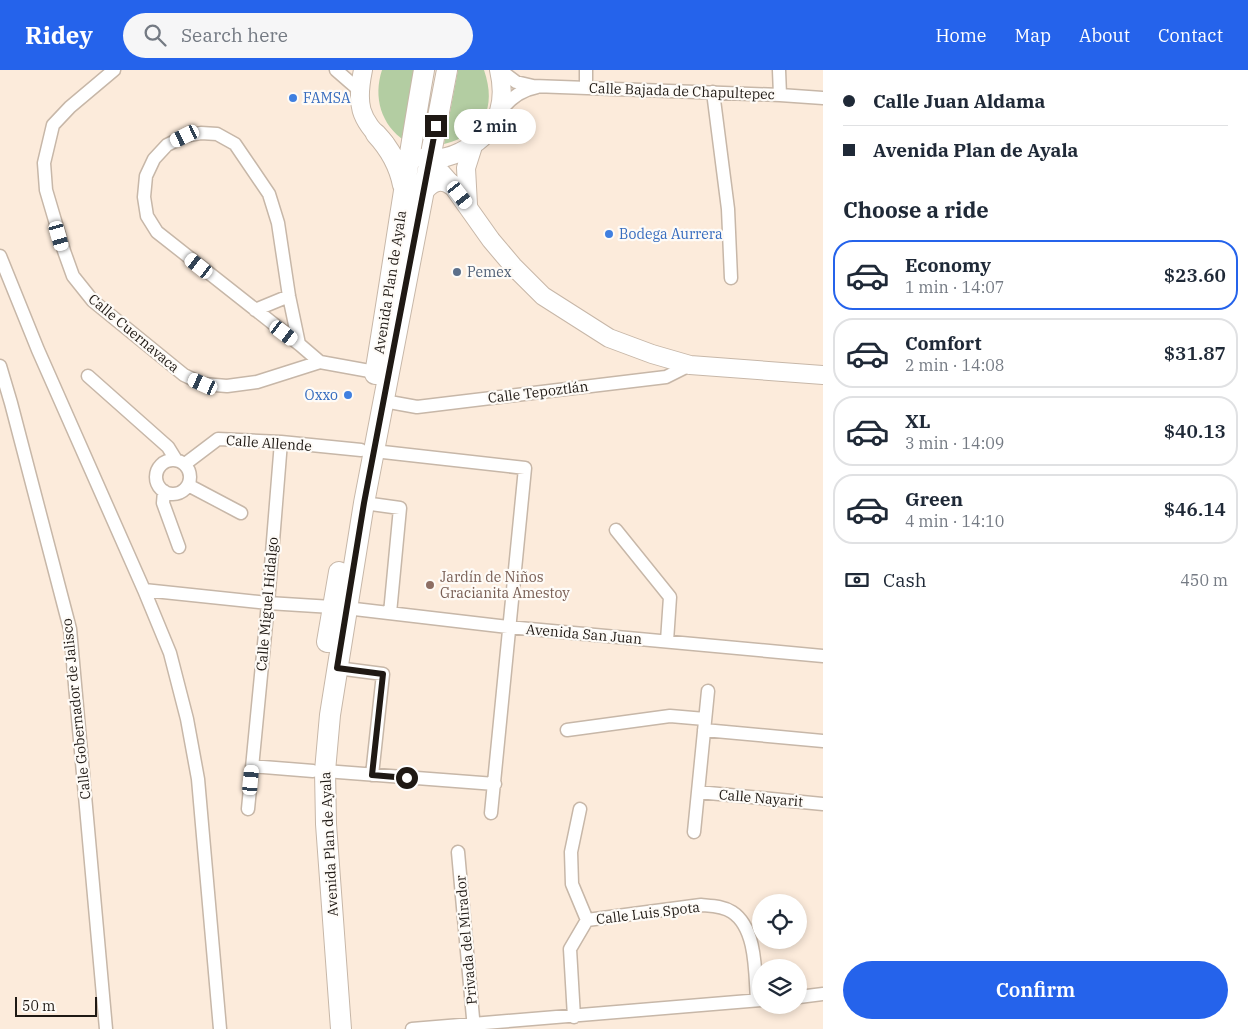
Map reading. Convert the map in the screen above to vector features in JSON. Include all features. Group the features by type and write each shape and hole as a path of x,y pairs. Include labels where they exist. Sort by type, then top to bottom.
{"main road":[{"path":"363,70 359,90 361,106 366,121 385,144 401,175 414,194 436,181 442,180 452,185"},
{"name":"Avenida Plan de Ayala","path":"328,1029 315,869 319,771 337,668 339,608 367,450 384,401 414,194 409,156 424,70"},
{"name":"Avenida Plan de Ayala","path":"341,1029 319,771 317,713 364,503 375,372 414,194 429,160 447,70"},
{"path":"376,134 391,148 409,156 429,160 451,156 473,146 488,133 498,115 502,84 500,70"},
{"path":"468,206 466,168 473,146"},
{"path":"429,160 452,185 491,240 513,266 543,296 609,338 652,354 690,365 823,376"}],"street":[{"name":"Calle Cuernavaca","path":"114,70 53,124 44,163 46,190 64,251 73,276 93,301 184,375 203,384 227,386 256,382 320,362 375,372"},
{"path":"336,70 359,90"},
{"name":"Calle Bajada de Chapultepec","path":"500,70 516,82 524,85 823,98"},
{"path":"586,70 586,88"},
{"path":"779,70 780,95"},
{"name":"Calle Bajada de Chapultepec","path":"498,115 508,101 515,96 532,88 542,86"},
{"path":"713,92 728,209 731,278"},
{"path":"299,344 289,296 278,223 269,194 235,144 217,134 201,133 185,136 167,145 154,160 146,176 144,196 147,216 158,232 320,362"},
{"path":"0,256 38,350 170,653 187,719 198,779 220,1029"},
{"path":"255,310 289,296"},
{"name":"Calle Tepoztlán","path":"384,401 417,407 666,377 690,365"},
{"name":"Calle Gobernador de Jalisco","path":"0,366 70,629 106,1029"},
{"path":"88,376 168,447 189,470 190,478 188,485 178,494 170,494 164,491 156,481 156,474 163,463 180,462"},
{"name":"Calle Allende","path":"180,462 218,439 281,442 367,450 525,468 508,627"},
{"name":"Calle Miguel Hidalgo","path":"248,809 281,442"},
{"path":"188,485 241,513"},
{"path":"164,491 163,503 179,547"},
{"path":"364,503 400,508 390,613"},
{"path":"616,530 670,597 667,641"},
{"name":"Avenida San Juan","path":"144,590 390,613 508,627 823,656"},
{"path":"492,813 508,627"},
{"path":"337,668 383,674 372,775"},
{"path":"694,832 708,691"},
{"path":"568,730 670,716 705,725 823,741"},
{"path":"252,766 495,784"},
{"name":"Calle Nayarit","path":"698,792 823,804"},
{"path":"574,1017 570,949 587,920 572,884 571,852 580,809"},
{"name":"Privada del Mirador","path":"458,852 474,1027"},
{"name":"Calle Luis Spota","path":"587,920 702,905 718,906 732,912 744,923 751,939 754,959"},
{"path":"807,996 823,994"},
{"path":"412,1029 474,1027 752,1001"}],"green space":[{"path":"382,70 418,70 405,141 390,127 381,110 378,90"},
{"path":"458,70 484,70 488,84 488,107 484,118 469,134 444,144"}],"place":[{"name":"FAMSA","path":"293,98"},
{"name":"Bodega Aurrera","path":"609,234"},
{"name":"Pemex","path":"457,272"},
{"name":"Oxxo","path":"348,395"},
{"name":"Jardín de Niños Gracianita Amestoy","path":"430,585"}],"route":[{"path":"407,778 372,775 383,674 337,668 364,503 436,126"}]}
